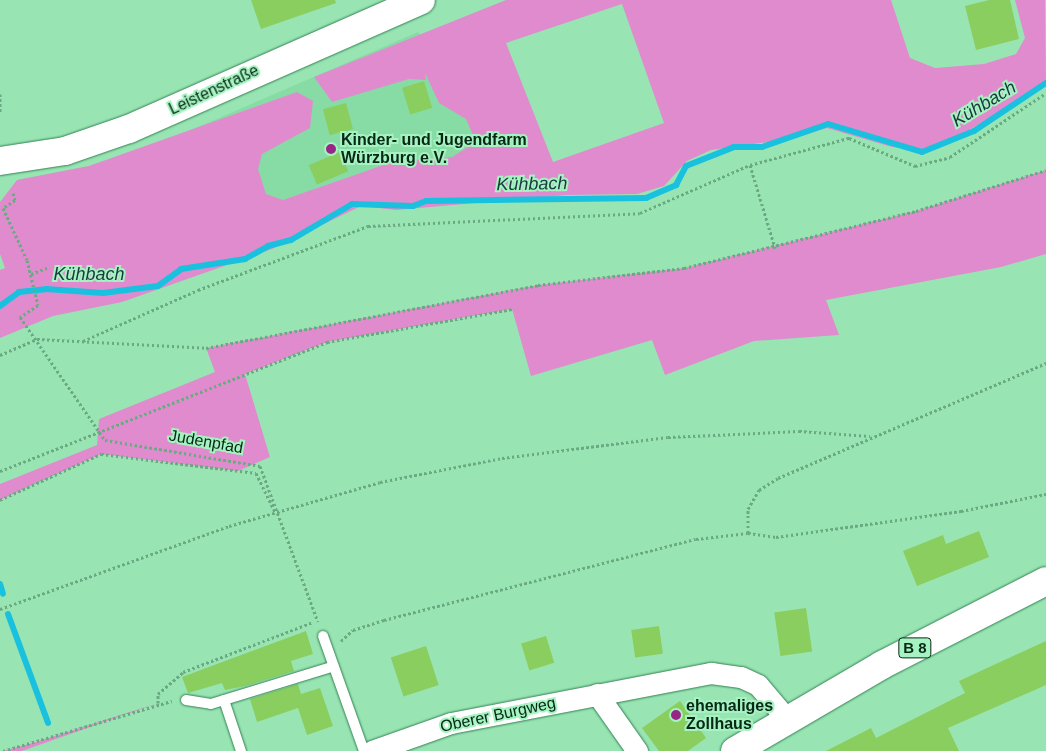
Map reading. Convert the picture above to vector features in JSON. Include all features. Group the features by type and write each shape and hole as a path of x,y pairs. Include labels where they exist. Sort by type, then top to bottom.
{"main road":[{"name":"Leistenstraße","path":"0,161 65,151 128,130 421,0"},
{"name":"B 8","path":"735,751 786,718 1046,582"}],"street":[{"name":"Oberer Burgweg","path":"372,751 451,723 711,673 733,676 758,685 786,718"},
{"path":"597,694 637,751"}],"lane":[{"path":"323,636 331,667 364,751"},
{"path":"186,700 211,704 331,667"},
{"path":"224,700 241,751"}],"path":[{"path":"82,342 198,290 368,226 640,213 750,165 849,138 915,166 950,157 1046,93"},
{"path":"0,94 0,113"},
{"path":"750,165 775,248"},
{"path":"0,355 37,339 206,348 528,286 684,268 775,248 1046,170"},
{"path":"13,193 15,200 2,206 31,274 47,268"},
{"name":"Judenpfad","path":"31,274 38,305 20,318 37,339 105,440 260,466 279,510 317,619"},
{"path":"0,471 327,342 512,309"},
{"path":"748,533 748,509 759,490 870,436 1046,363"},
{"path":"0,609 279,510 380,482 493,460 648,440 799,431 870,436"},
{"path":"0,500 101,454 256,473 275,512"},
{"path":"328,652 353,630 384,620 696,539 748,533 776,537 961,511 1046,494"},
{"path":"3,751 158,703 158,694 183,672 309,625"}],"shaded area":[{"path":"506,0 891,0 910,58 935,68 984,64 1016,54 1025,38 1015,0 1045,0 1046,86 932,151 892,147 827,128 790,139 711,150 687,161 664,186 637,194 567,195 396,210 361,206 272,249 122,302 53,316 0,338 0,270 5,268 0,254 0,202 17,180 89,166 297,92 313,101 310,128 262,154 258,169 266,194 283,200 392,162 452,157 476,142 466,119 439,103 425,73 426,80 409,79 332,102 314,77","holes":["622,4 664,123 553,162 506,43"]},
{"name":"Kinder- und Jugendfarm Würzburg e.V.","path":"418,32 535,184 449,176 198,254 17,180 89,166 184,133"},
{"path":"1046,170 1046,254 1001,267 826,300 839,335 754,341 665,375 652,340 531,376 512,309 327,342 245,374 270,457 238,471 101,454 0,500 0,484 97,445 99,419 215,372 206,348 538,285 684,268 916,211"},
{"path":"158,703 22,751 3,751 36,742"}],"building":[{"path":"251,0 335,0 336,3 261,29"},
{"path":"989,0 1010,0 1019,39 976,50 965,6"},
{"path":"424,81 432,108 410,115 402,88"},
{"path":"346,103 353,129 330,135 323,109"},
{"path":"340,152 348,171 317,185 309,165"},
{"path":"979,531 989,557 917,586 903,551 943,535 946,544"},
{"path":"806,608 812,652 780,656 774,612"},
{"path":"659,626 663,654 635,658 631,630"},
{"path":"306,631 313,654 291,661 294,671 245,686 225,690 222,683 188,693 182,677"},
{"path":"546,636 554,663 529,670 521,644"},
{"path":"1046,641 1046,685 948,728 959,751 826,751 871,728 876,738 965,693 959,681"},
{"path":"426,646 439,685 403,696 391,657"},
{"path":"298,684 301,694 320,688 333,726 307,735 298,708 257,722 250,699"},
{"name":"ehemaliges Zollhaus","path":"680,701 706,738 688,751 659,751 642,728"}],"waterway":[{"name":"Kühbach","path":"0,306 19,292 46,289 103,293 158,286 181,269 245,259 268,246 291,240 352,204 413,206 426,201 646,198 676,185 686,166 734,147 762,147 828,124 922,152 974,131 1046,83"},
{"path":"0,584 3,594"},
{"path":"8,614 48,723"}],"place":[{"name":"Kinder- und Jugendfarm Würzburg e.V.","path":"331,149"},
{"name":"ehemaliges Zollhaus","path":"676,715"}]}
